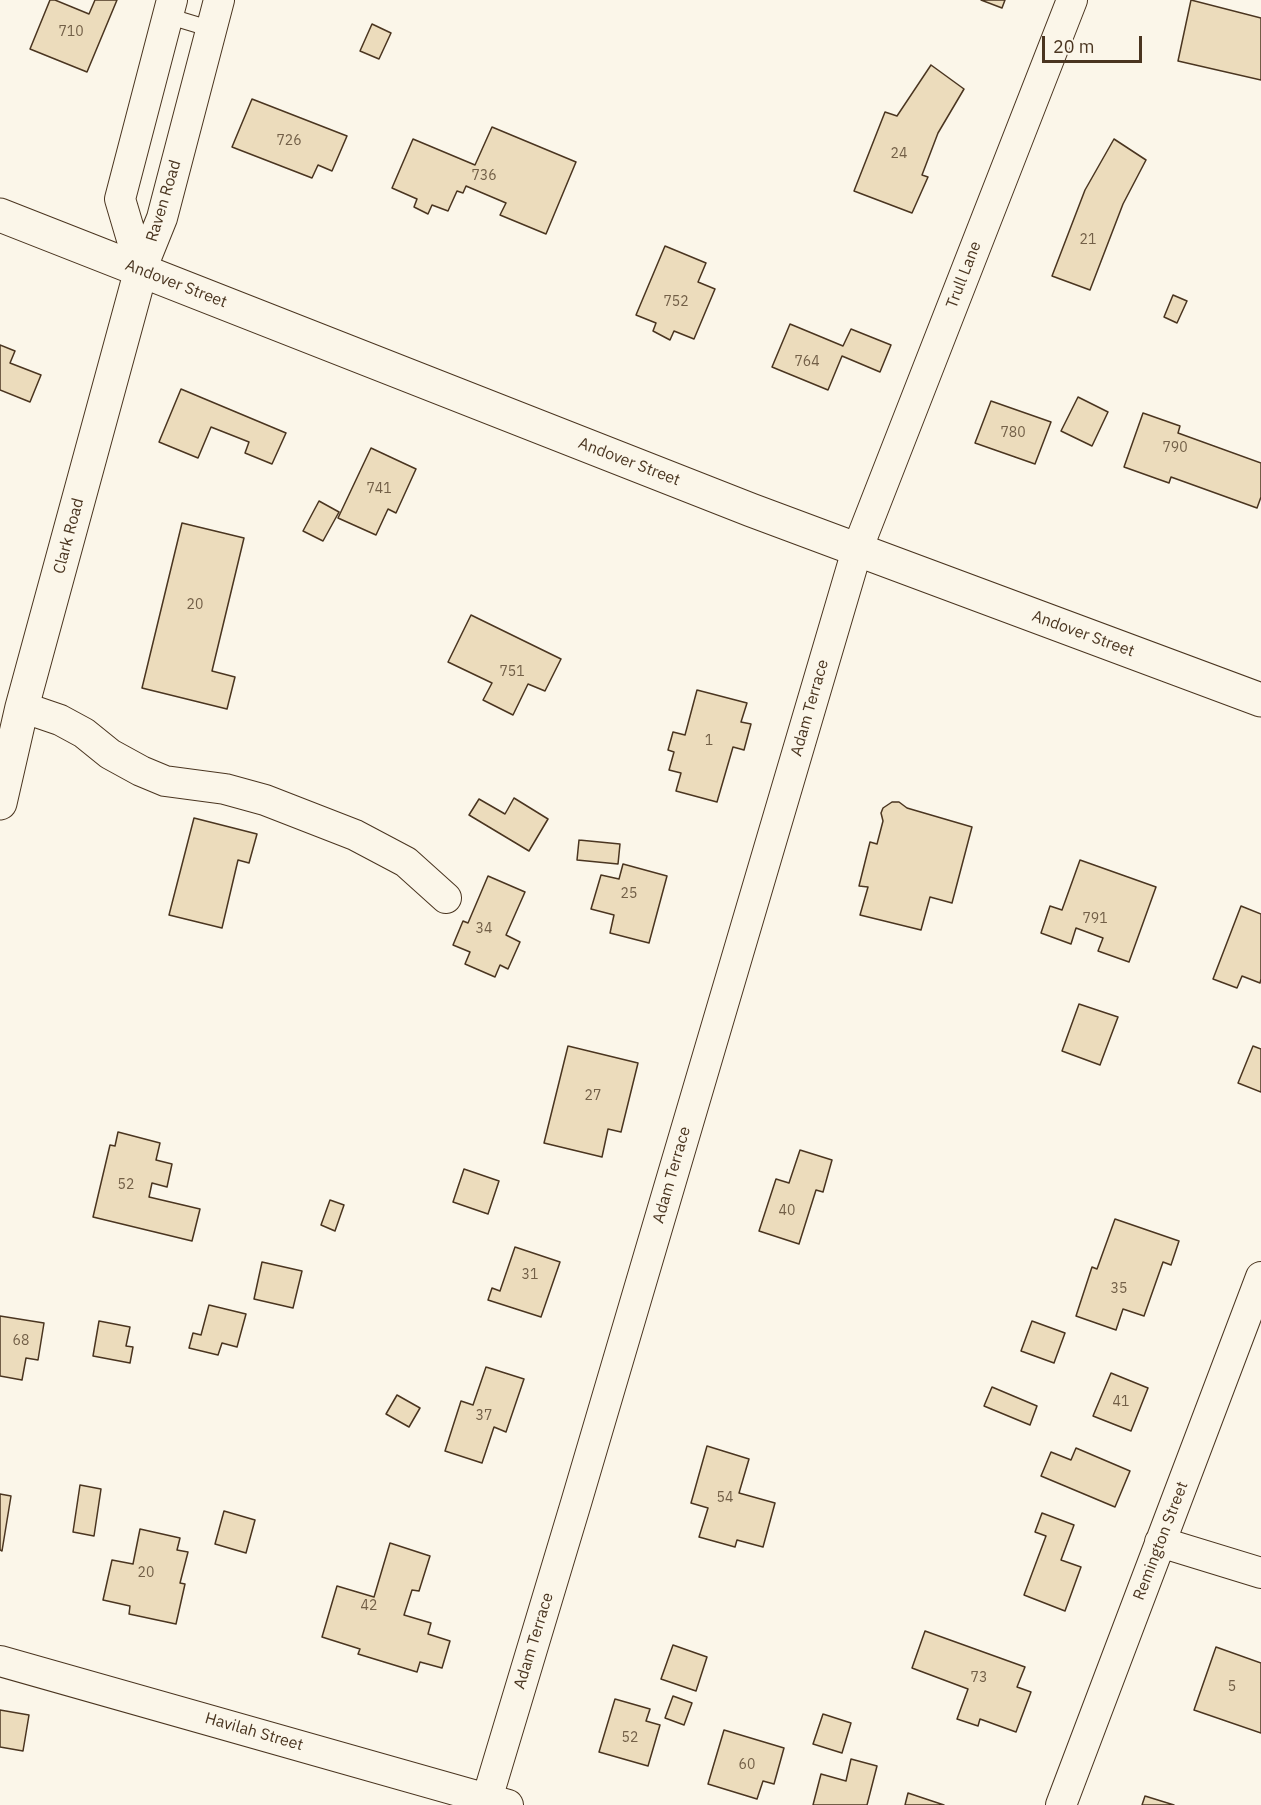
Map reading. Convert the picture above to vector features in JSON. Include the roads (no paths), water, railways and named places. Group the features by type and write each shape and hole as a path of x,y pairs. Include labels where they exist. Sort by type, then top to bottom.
{"main road":[{"name":"Andover Street","path":"0,215 721,499 1261,700"},
{"name":"Clark Road","path":"0,804 22,707 141,270"}],"street":[{"name":"Raven Road","path":"141,270 162,218 219,0"},
{"name":"Trull Lane","path":"857,550 1072,0"},
{"name":"Raven Road","path":"141,270 120,200 170,8"},
{"name":"Adam Terrace","path":"497,1802 576,1503 857,550"},
{"path":"22,707 60,720 84,733 110,754 165,782 225,789 265,800 355,835 406,862 446,898"},
{"name":"Remington Street","path":"1061,1805 1261,1277"},
{"path":"1160,1542 1261,1573"},
{"name":"Havilah Street","path":"0,1661 497,1802"}],"lane":[{"path":"170,8 211,29"}]}
